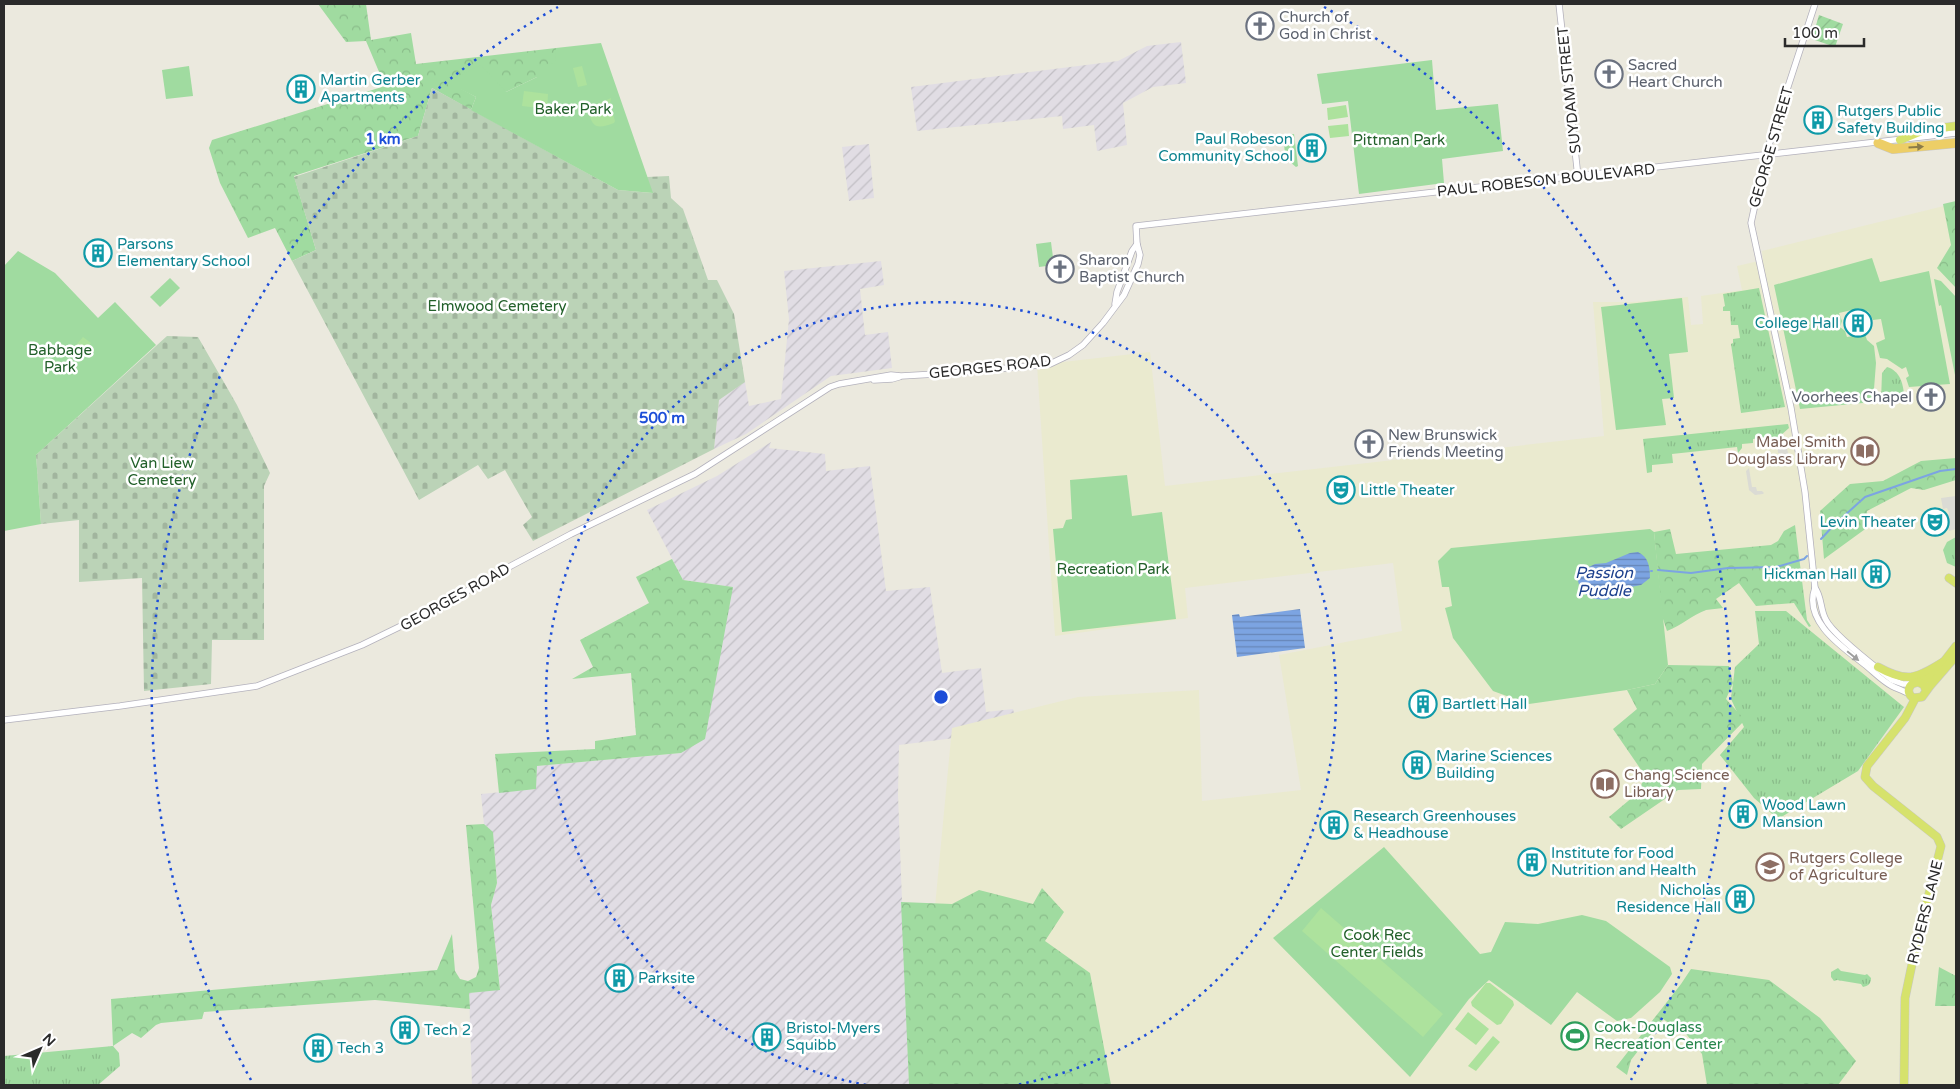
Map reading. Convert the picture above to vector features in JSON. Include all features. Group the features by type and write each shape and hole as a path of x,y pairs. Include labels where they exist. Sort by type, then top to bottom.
{"highway":[{"path":"1878,143 1893,149 1956,143"}],"main road":[{"path":"1900,140 1924,130 1956,126"},
{"path":"1949,578 1956,584"},
{"path":"1956,646 1946,664 1922,697 1912,696 1909,688 1915,683 1932,676 1946,664 1956,656"},
{"path":"1878,667 1895,676 1909,678 1922,675 1956,660"},
{"path":"1915,683 1924,685 1926,691"},
{"name":"RYDERS LANE","path":"1904,1085 1906,992 1941,846 1940,841 1932,833 1869,783 1865,777 1865,771 1868,763 1905,718 1912,696"}],"street":[{"name":"SUYDAM STREET","path":"1559,4 1578,177"},
{"name":"GEORGE STREET","path":"1815,4 1766,154 1751,223 1792,408 1805,492 1816,613 1830,636 1891,685 1912,696"},
{"name":"PAUL ROBESON BOULEVARD","path":"1136,226 1956,133"},
{"name":"GEORGES ROAD","path":"4,720 120,706 261,684 362,645 434,610 535,552 696,474 830,387 891,375 902,376 1050,364 1069,355 1083,344 1103,323 1124,294 1138,264 1140,255 1136,226"},
{"name":"GEORGES ROAD","path":"1115,304 1117,292 1132,251 1137,244"},
{"name":"GEORGE STREET","path":"1815,588 1818,592 1822,611 1833,630 1895,682 1903,684 1915,683"}],"shaded area":[{"path":"1181,42 1186,83 1153,87 1123,103 1127,145 1097,151 1094,125 1063,129 1062,116 917,131 911,87 1118,61 1147,46"},
{"path":"869,144 874,198 849,201 842,147"},
{"path":"1956,203 1956,1085 918,1085 952,728 1078,697 1199,690 1202,801 1301,790 1279,655 1402,631 1393,563 1185,588 1188,618 1055,636 1037,365 1150,352 1165,486 1604,436 1593,302 1632,302 1688,297 1691,325 1703,324 1701,296 1742,290 1737,266 1763,260 1762,251"},
{"path":"881,261 884,285 860,289 865,335 888,332 892,368 831,376 746,434 714,449 719,400 745,382 749,406 781,399 789,319 784,271"},
{"path":"1786,440 1789,446 1787,449 1789,456 1787,459 1778,460 1781,458 1780,453 1778,453 1777,441"},
{"path":"771,442 769,448 825,454 826,471 870,466 886,591 930,587 942,673 981,668 986,712 1013,709 1018,730 899,745 898,795 909,1085 472,1085 469,993 500,989 491,905 497,883 493,833 484,824 481,794 536,789 536,766 681,753 732,587 683,580 647,510 717,476"},
{"path":"1749,468 1752,487 1756,487 1757,491 1762,491 1763,494 1755,495 1749,490 1746,471"},
{"path":"1956,496 1956,529 1949,531 1947,519 1949,513 1947,508 1943,509 1941,498"}],"green space":[{"path":"318,4 366,4 371,40 411,33 416,64 556,48 556,63 537,77 506,92 447,81 476,97 471,110 432,88 418,136 294,176 316,250 292,261 275,228 248,238 220,183 209,148 212,140 385,86 366,41 346,42"},
{"path":"1819,15 1843,24 1835,47 1812,39"},
{"name":"Baker Park","path":"601,43 653,193 618,190 471,110 476,97 446,82 481,65 506,92 537,77 537,66 555,63 556,48"},
{"name":"Pittman Park","path":"1432,60 1436,110 1498,104 1503,151 1442,159 1444,183 1359,194 1348,101 1322,104 1317,74"},
{"path":"189,66 193,96 166,99 162,70"},
{"path":"582,66 587,85 578,87 573,68"},
{"name":"Elmwood Cemetery","path":"432,88 618,190 652,193 647,177 669,176 671,198 683,209 708,280 717,280 734,314 745,382 719,400 714,449 533,541 523,525 532,517 505,470 488,479 478,465 419,500 292,261 316,250 294,177 418,136"},
{"path":"524,91 548,94 547,109 522,106"},
{"path":"611,98 610,104 614,123 603,126 595,125 588,108"},
{"path":"1346,105 1348,117 1328,120 1327,108"},
{"path":"1348,124 1349,136 1330,138 1328,126"},
{"path":"1294,134 1298,166 1296,167 1290,162 1286,163 1284,144 1269,146 1267,137"},
{"path":"1956,201 1956,288 1937,268 1951,245 1943,204"},
{"path":"1051,242 1054,265 1039,267 1036,244"},
{"name":"Babbage Park","path":"18,251 55,273 98,318 115,302 156,345 36,455 41,524 4,531 4,266"},
{"path":"1872,258 1880,282 1929,271 1950,384 1909,387 1906,378 1909,376 1906,367 1902,369 1887,359 1880,358 1876,343 1885,339 1881,319 1873,320 1869,312 1860,308 1839,313 1842,321 1840,327 1845,331 1847,337 1865,334 1867,340 1874,346 1876,363 1873,402 1800,409 1774,285"},
{"path":"170,278 180,288 160,307 150,297"},
{"path":"1934,279 1941,281 1956,297 1956,380 1941,305 1939,306"},
{"path":"1759,288 1785,407 1741,413 1731,344 1733,339 1740,338 1738,325 1731,325 1730,311 1723,311 1725,306 1723,294"},
{"path":"1682,298 1688,352 1669,354 1674,398 1662,399 1666,425 1616,430 1601,307"},
{"name":"Van Liew Cemetery","path":"167,336 198,337 237,405 270,473 264,486 264,640 212,640 211,684 144,691 142,578 79,582 79,520 41,524 36,455"},
{"path":"83,337 91,343 79,357 72,350"},
{"path":"1887,367 1898,374 1902,382 1904,395 1899,400 1881,401 1882,373"},
{"path":"1788,424 1789,428 1780,436 1781,441 1765,441 1765,437 1753,439 1753,443 1742,444 1742,448 1738,453 1737,447 1672,454 1673,463 1652,465 1652,472 1647,473 1643,439"},
{"path":"1956,458 1956,480 1924,490 1911,488 1867,511 1868,527 1824,559 1820,511 1850,484 1883,481 1921,461"},
{"name":"Recreation Park","path":"1127,475 1132,516 1162,512 1176,619 1062,632 1053,529 1063,528 1066,520 1072,519 1070,480"},
{"path":"1795,525 1807,620 1811,626 1809,627 1794,603 1756,606 1739,583 1716,599 1723,608 1706,610 1667,631 1662,616 1654,532 1670,529 1676,554 1771,545 1778,541 1784,531"},
{"path":"1650,529 1654,532 1668,665 1655,684 1627,690 1529,704 1493,691 1453,638 1445,608 1452,606 1449,587 1442,587 1438,561 1451,548"},
{"path":"1956,537 1956,567 1947,563 1943,550 1947,542"},
{"path":"672,559 683,580 733,587 705,739 681,753 537,766 536,789 499,793 495,754 595,749 595,741 636,735 631,673 572,679 593,667 580,640 649,603 636,577"},
{"path":"1755,611 1786,611 1904,707 1858,771 1778,819 1754,798 1720,755 1744,727 1731,699 1735,667 1759,644"},
{"path":"1668,665 1729,666 1733,683 1726,699 1745,720 1702,764 1701,789 1678,790 1621,829 1609,817 1640,791 1644,774 1613,729 1637,709 1627,690 1655,684"},
{"path":"484,824 493,832 497,883 491,905 500,990 469,993 470,1009 375,1000 204,1012 202,1019 161,1023 141,1038 132,1033 113,1046 111,999 437,970 452,934 455,971 460,979 468,981 476,977 479,968 466,825"},
{"name":"Cook Rec Center Fields","path":"1384,847 1480,954 1491,952 1505,922 1538,924 1582,915 1606,921 1670,967 1672,974 1660,992 1631,1018 1617,1021 1577,992 1551,1025 1489,980 1469,999 1410,1077 1273,938"},
{"path":"1042,888 1064,912 1045,941 1090,973 1111,1085 909,1085 901,902 952,904 979,890 1033,904"},
{"path":"1321,908 1443,1014 1423,1037 1302,931"},
{"path":"1939,967 1956,976 1955,1006 1935,1006"},
{"path":"1838,968 1841,971 1867,974 1871,978 1870,982 1863,987 1861,984 1834,981 1831,977 1831,972"},
{"path":"1691,969 1769,980 1820,1018 1856,1061 1838,1085 1707,1085 1702,1054 1687,1035 1663,1019 1631,1060 1627,1075 1616,1067"},
{"path":"1486,983 1490,983 1513,1001 1514,1005 1501,1024 1497,1025 1472,1006 1471,1002"},
{"path":"1468,1012 1489,1029 1476,1045 1455,1029"},
{"path":"1493,1036 1500,1042 1476,1071 1468,1066"},
{"path":"113,1046 119,1053 120,1066 98,1085 4,1085 4,1056"}],"water":[{"name":"Passion Puddle","path":"1638,552 1647,560 1650,570 1650,578 1641,585 1626,588 1607,600 1595,599 1581,592 1578,581 1587,568"},
{"path":"1300,609 1305,648 1237,657 1232,615 1239,614 1240,617"}],"waterway":[{"path":"1821,539 1865,497 1940,471 1956,469"},
{"path":"1658,570 1691,573 1728,568 1776,567 1804,559 1807,556"}],"place":[{"name":"Church of God in Christ","path":"1260,26"},
{"name":"Sacred Heart Church","path":"1609,74"},
{"name":"Martin Gerber Apartments","path":"301,89"},
{"name":"Rutgers Public Safety Building","path":"1818,120"},
{"name":"Paul Robeson Community School","path":"1312,148"},
{"name":"Parsons Elementary School","path":"98,253"},
{"name":"Sharon Baptist Church","path":"1060,269"},
{"name":"College Hall","path":"1858,323"},
{"name":"Voorhees Chapel","path":"1931,397"},
{"name":"New Brunswick Friends Meeting","path":"1369,444"},
{"name":"Mabel Smith Douglass Library","path":"1865,451"},
{"name":"Little Theater","path":"1341,490"},
{"name":"Levin Theater","path":"1935,522"},
{"name":"Hickman Hall","path":"1876,574"},
{"name":"Bartlett Hall","path":"1423,704"},
{"name":"Marine Sciences Building","path":"1417,765"},
{"name":"Chang Science Library","path":"1605,784"},
{"name":"Wood Lawn Mansion","path":"1743,814"},
{"name":"Research Greenhouses & Headhouse","path":"1334,825"},
{"name":"Institute for Food Nutrition and Health","path":"1532,862"},
{"name":"Rutgers College of Agriculture","path":"1770,867"},
{"name":"Nicholas Residence Hall","path":"1740,899"},
{"name":"Parksite","path":"619,978"},
{"name":"Tech 2","path":"405,1030"},
{"name":"Cook-Douglass Recreation Center","path":"1575,1036"},
{"name":"Bristol-Myers Squibb","path":"767,1037"},
{"name":"Tech 3","path":"318,1048"}]}
